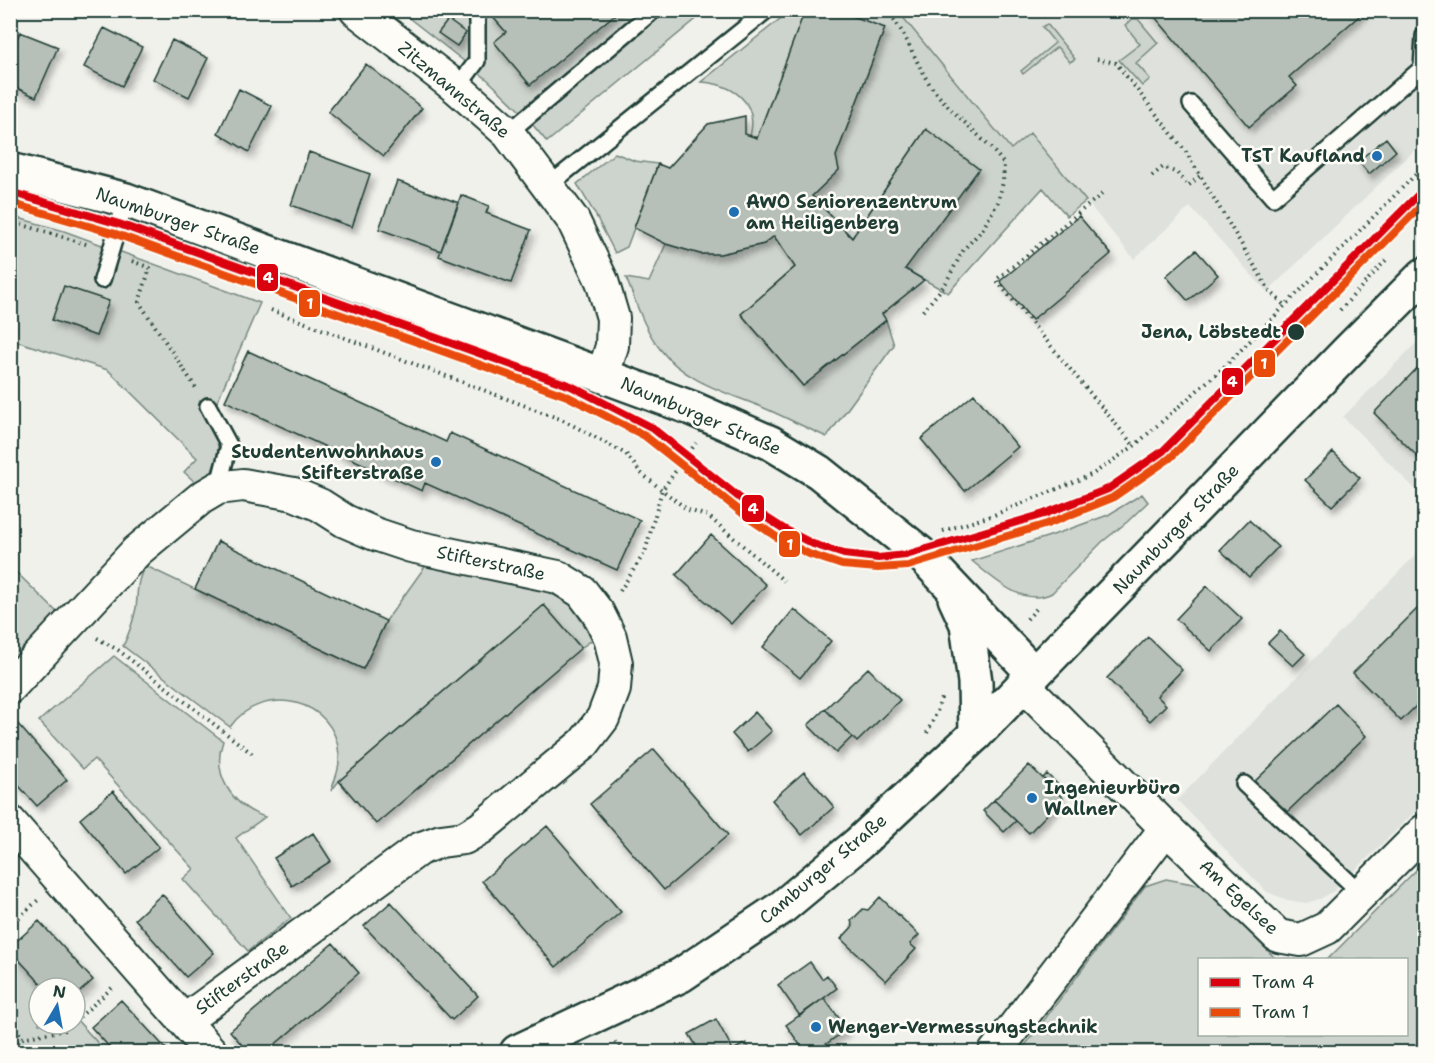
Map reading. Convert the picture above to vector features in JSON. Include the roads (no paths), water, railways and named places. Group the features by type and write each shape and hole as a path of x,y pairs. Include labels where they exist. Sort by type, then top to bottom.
{"street":[{"name":"Zitzmannstraße","path":"356,10 457,88 508,133 573,220 602,281 613,318 612,345 603,375"},
{"name":"Naumburger Straße","path":"10,170 126,201 691,408 771,443 819,472 909,542 946,580 1029,679 1425,275"},
{"name":"Stifterstraße","path":"10,687 137,551 201,498 218,488 243,485 294,494 320,505 345,521 411,546 558,577 582,592 598,613 610,637 616,663 614,689 603,718 584,743 481,828 464,838 441,841 419,849 184,1021"},
{"path":"946,580 967,624 975,682 976,734"},
{"name":"Camburger Straße","path":"505,1046 681,975 781,908 858,844 976,734 1029,679"},
{"name":"Am Egelsee","path":"1029,679 1166,828 1278,936 1301,940 1327,928 1425,831"},
{"name":"Stifterstraße","path":"10,822 211,1052"},
{"path":"995,1053 1166,828"}],"lane":[{"path":"457,88 477,61 477,10"},
{"path":"508,133 654,10"},
{"path":"548,186 767,10"},
{"path":"1191,104 1273,198 1422,68 1425,36"},
{"path":"102,280 126,201"},
{"path":"208,406 230,445 218,488"},
{"path":"1244,784 1362,894"}],"tram line":[{"name":"4","path":"10,192 119,224 571,386 651,427 756,511 784,529 813,544 844,554 878,558 906,555 1044,514 1108,489 1163,451 1424,189"},
{"name":"1","path":"10,203 116,234 567,396 645,436 750,519 778,538 809,554 842,565 878,568 908,566 1047,524 1112,498 1170,458 1424,203"}],"place":[{"name":"TST Kaufland","path":"1377,156"},
{"name":"AWO Seniorenzentrum am Heiligenberg","path":"734,212"},
{"name":"Jena, Löbstedt","path":"1296,332"},
{"name":"Studentenwohnhaus Stifterstraße","path":"436,462"},
{"name":"Ingenieurbüro Wallner","path":"1032,798"},
{"name":"Wenger-Vermessungstechnik","path":"816,1027"}]}
